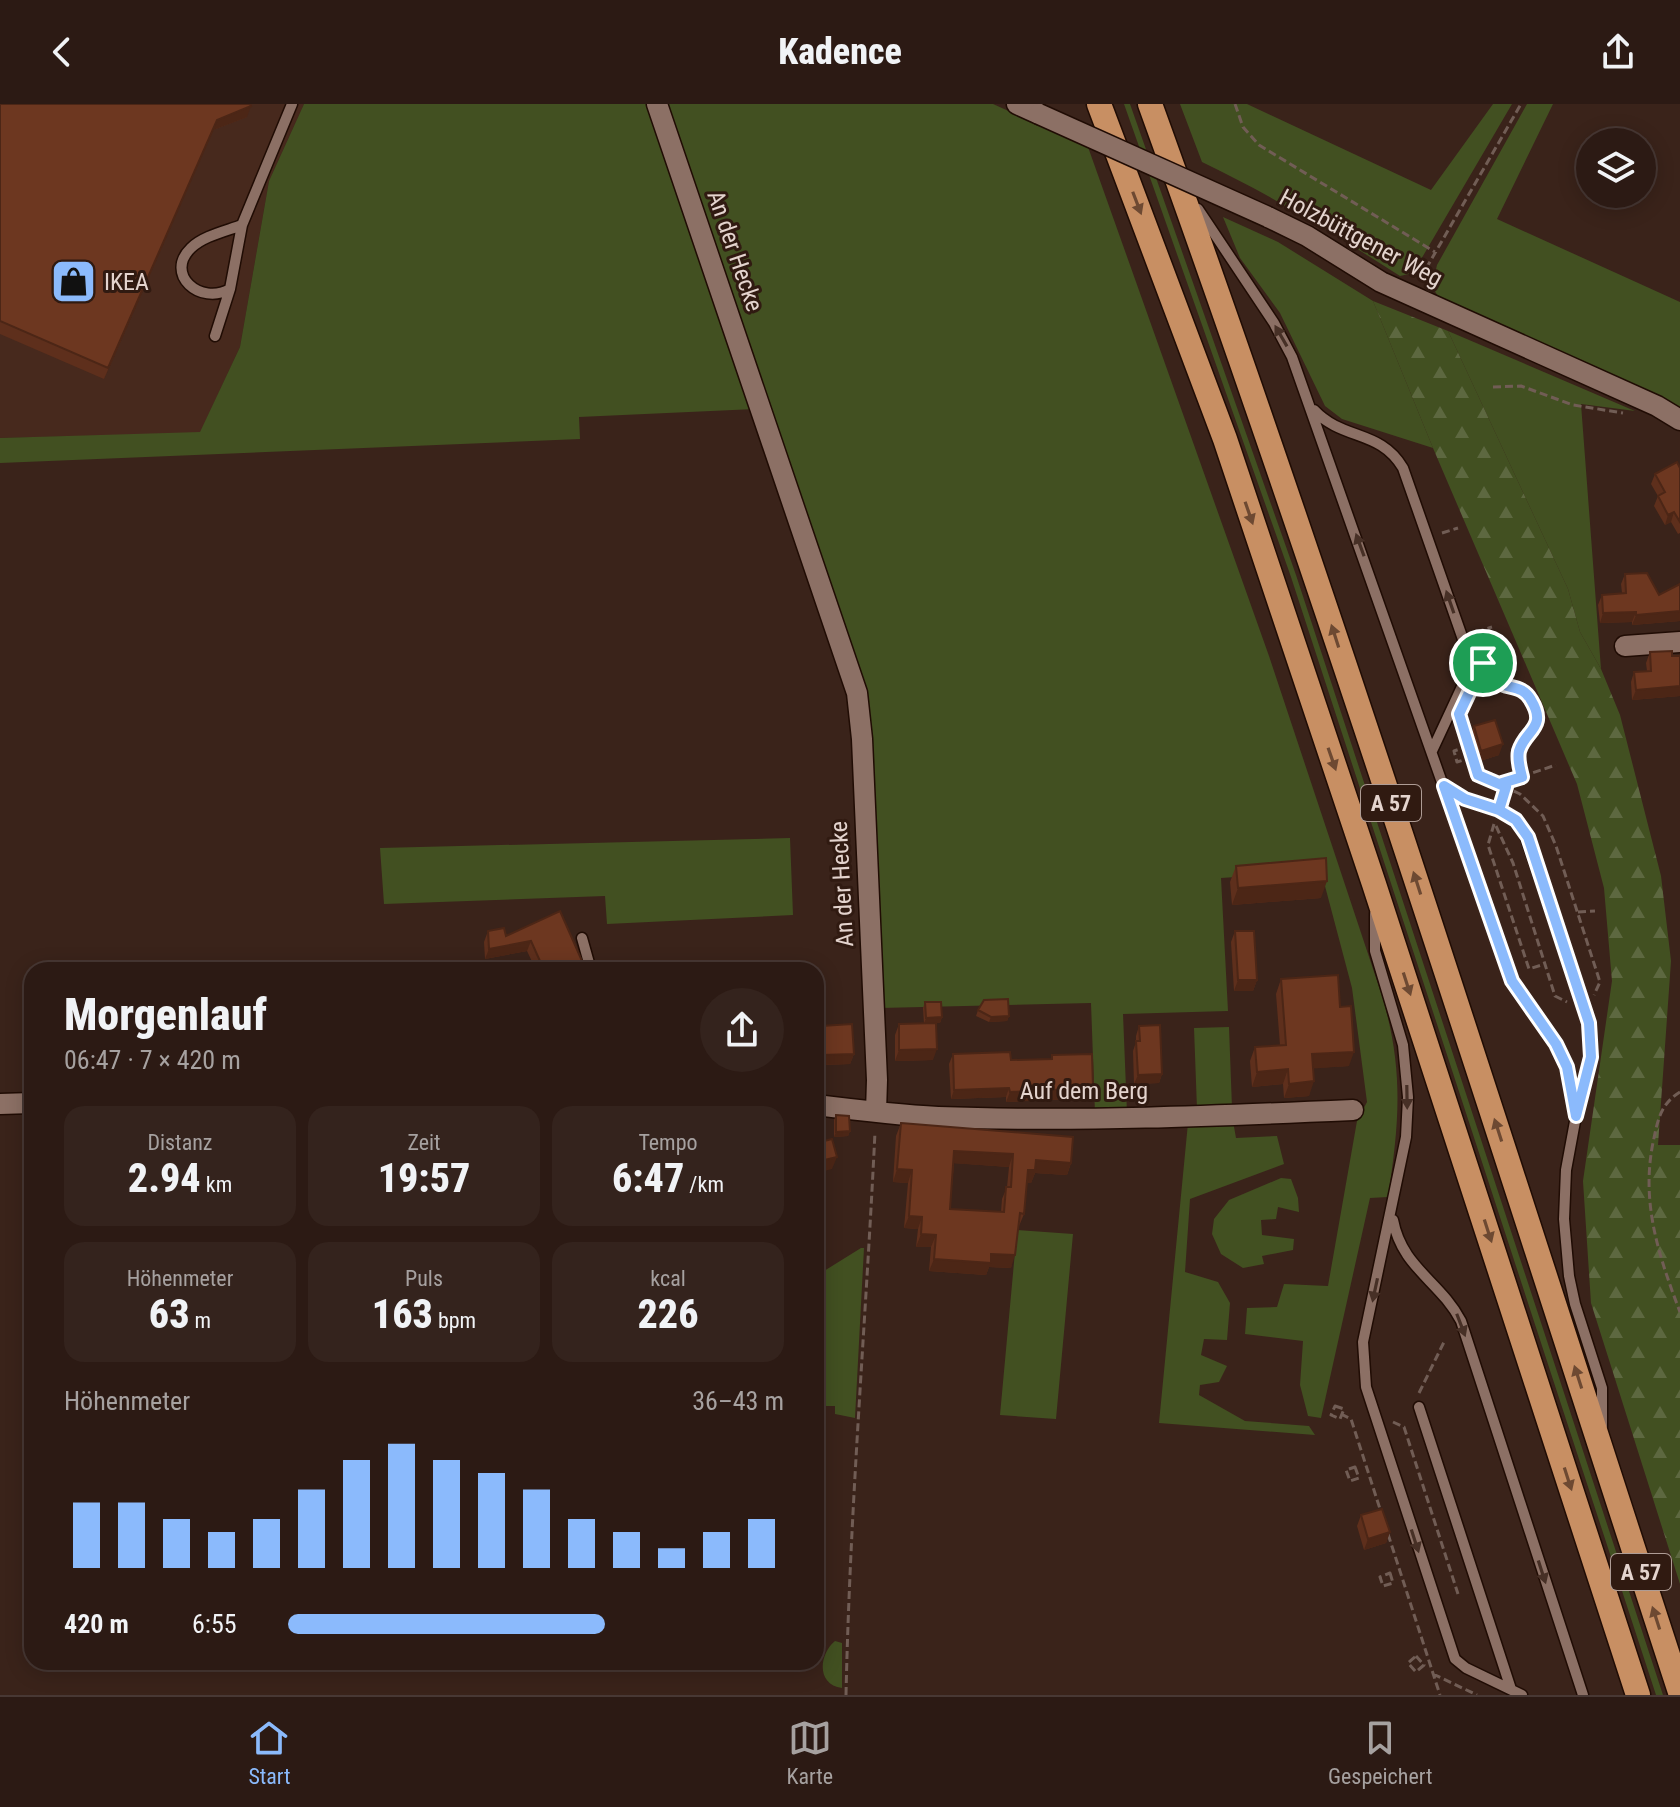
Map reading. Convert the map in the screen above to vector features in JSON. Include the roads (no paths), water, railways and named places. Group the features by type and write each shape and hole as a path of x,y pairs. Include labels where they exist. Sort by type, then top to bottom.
{"highway":[{"name":"A 57","path":"1099,104 1225,439 1374,884 1638,1695"},
{"name":"A 57","path":"1150,104 1265,426 1404,842 1680,1692"}],"street":[{"name":"An der Hecke","path":"657,104 857,693 862,739 876,1112"},
{"name":"Holzbüttgener Weg","path":"1017,104 1268,217 1307,236 1410,297 1657,406 1680,420"},
{"path":"1625,646 1680,642"},
{"path":"0,1104 24,1103"},
{"name":"Auf dem Berg","path":"824,1106 936,1117 1059,1118 1353,1110"}],"lane":[{"path":"215,336 230,289 242,225 292,104"},
{"path":"1170,158 1208,228 1283,339 1311,408 1512,981 1556,1044 1567,1067 1576,1116"},
{"path":"230,289 220,295 194,291 185,281 182,270 184,259 189,249 199,242 242,225"},
{"path":"1311,408 1336,428 1378,442 1389,449 1403,468 1472,665 1432,751"},
{"path":"1444,786 1465,799 1499,810 1516,820 1528,837 1589,1023 1591,1057 1576,1116 1565,1192 1566,1248 1575,1304 1602,1388 1602,1452"},
{"path":"1374,884 1375,951 1403,1045 1408,1097 1406,1137 1392,1214 1363,1342 1366,1387 1455,1659 1466,1668 1522,1695"},
{"path":"582,938 589,962"},
{"path":"1392,1214 1403,1250 1415,1269 1453,1307 1461,1321 1583,1695"},
{"path":"1419,1407 1511,1689"}],"place":[{"name":"IKEA","path":"73,282"}]}
